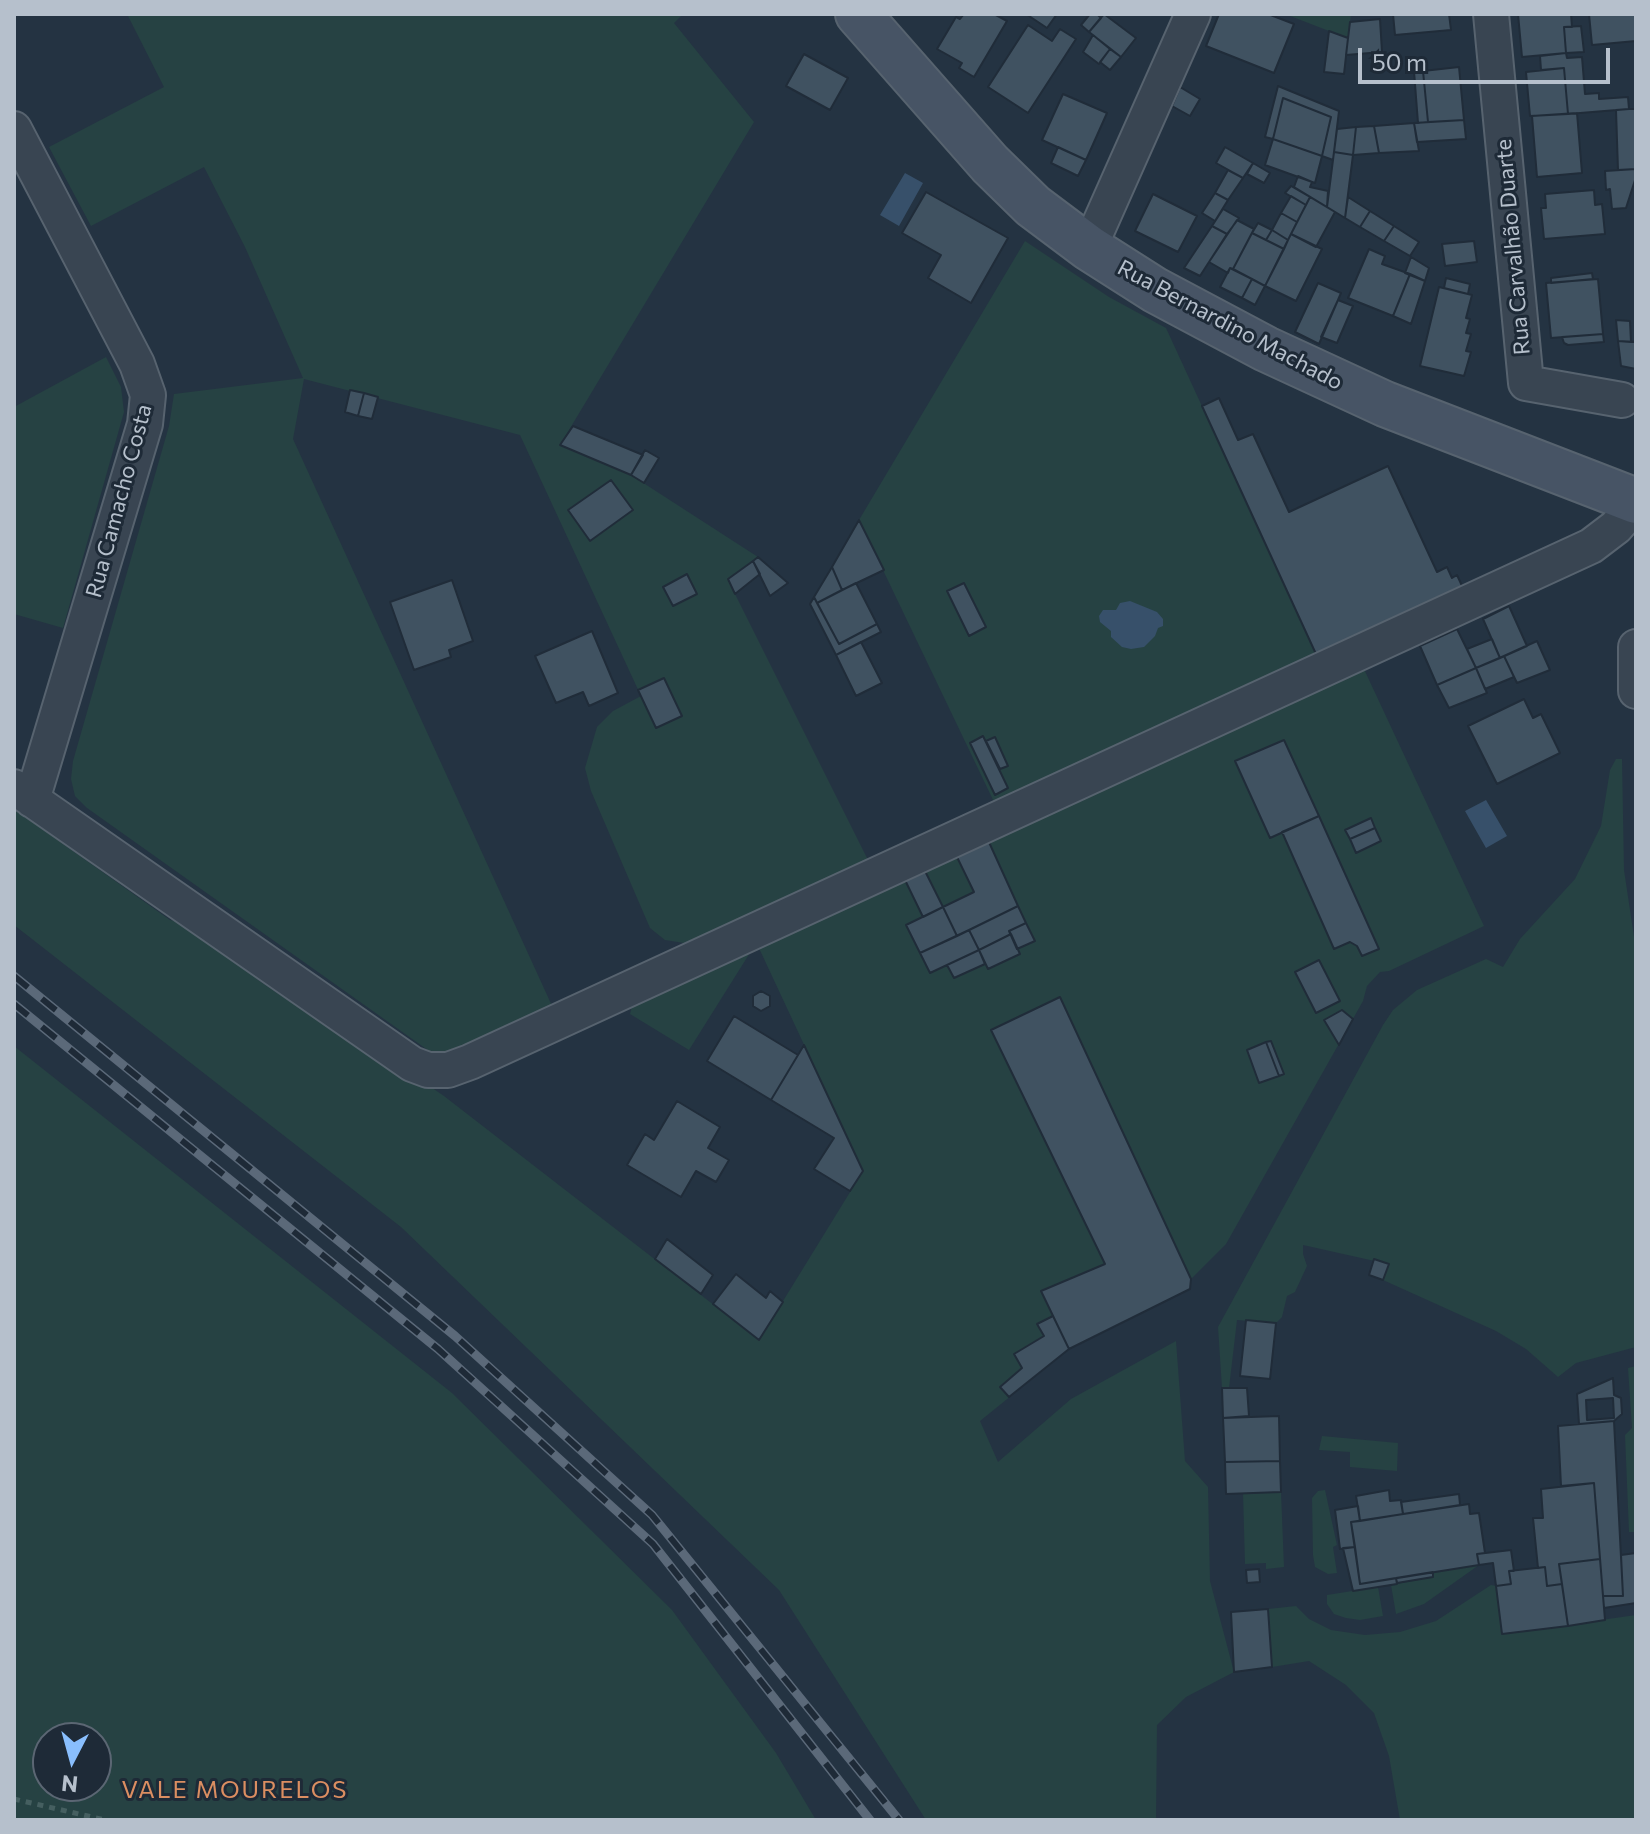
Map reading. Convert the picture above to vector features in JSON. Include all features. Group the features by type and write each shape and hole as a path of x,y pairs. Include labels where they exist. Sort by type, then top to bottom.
{"main road":[{"name":"Rua Bernardino Machado","path":"858,14 990,164 1033,206 1089,248 1155,290 1385,404 1636,502"}],"street":[{"path":"1089,248 1193,14"},
{"name":"Rua Carvalhão Duarte","path":"1491,14 1526,383 1622,400"},
{"name":"Rua Camacho Costa","path":"14,129 137,364 148,395 145,424 23,794"},
{"path":"23,794 412,1064 428,1070 448,1070 1591,546 1616,527 1636,502"},
{"path":"1636,647 1636,691"}],"path":[{"path":"14,1799 105,1820"}],"green space":[{"path":"127,14 683,14 674,23 754,122 560,445 631,475 758,557 728,580 869,862 701,940 684,943 665,940 650,928 591,791 585,768 597,727 613,711 641,696 520,435 304,379 293,439 553,1008 439,1058 87,808 75,796 71,779 73,761 169,426 174,394 303,378 245,247 204,167 91,226 49,147 164,87"},
{"path":"1285,14 1351,14 1348,38 1329,31"},
{"path":"1025,241 1109,297 1166,328 1316,654 995,804 859,520"},
{"path":"106,357 121,387 124,412 63,628 14,614 14,407"},
{"path":"1363,667 1484,926 1389,971 1380,972 1367,986 1363,1001 1226,1244 1191,1279 1190,1289 1069,1349 980,1421 998,1462 1071,1399 1176,1341 1185,1461 1208,1487 1210,1581 1234,1672 1186,1697 1157,1725 1156,1820 926,1820 779,1590 401,1227 14,925 14,809 170,920 185,923 231,952 258,980 373,1053 380,1063 419,1079 444,1096 759,1340 863,1171 758,946"},
{"path":"1616,759 1622,759 1624,870 1636,950 1636,1347 1576,1363 1558,1377 1526,1349 1496,1331 1383,1280 1388,1264 1303,1245 1307,1266 1295,1292 1287,1296 1282,1317 1276,1323 1237,1320 1229,1388 1222,1388 1218,1327 1383,1025 1393,1010 1417,990 1486,959 1503,967 1520,939 1575,879 1601,826 1610,770"},
{"path":"753,948 689,1050 630,1014 633,1003"},
{"path":"14,1046 452,1393 672,1610 776,1753 816,1820 14,1820"},
{"path":"1636,1366 1636,1532 1629,1532 1625,1435 1632,1428 1628,1368"},
{"path":"1322,1436 1398,1443 1397,1471 1350,1467 1350,1452 1319,1450"},
{"path":"1325,1490 1337,1545 1333,1547 1337,1573 1328,1574 1315,1567 1313,1555 1312,1498 1318,1491"},
{"path":"1281,1492 1284,1567 1266,1569 1266,1563 1245,1564 1243,1493"},
{"path":"1479,1565 1424,1604 1396,1614 1391,1585 1433,1577 1433,1572"},
{"path":"1491,1585 1496,1586 1503,1634 1636,1615 1636,1820 1400,1820 1389,1756 1374,1713 1346,1685 1309,1661 1272,1667 1268,1609 1296,1606 1309,1619 1331,1630 1365,1635 1400,1632 1436,1621"},
{"path":"1378,1587 1383,1616 1360,1620 1346,1618 1334,1614 1327,1604 1327,1595"}],"water":[{"path":"905,173 923,183 899,226 880,215"},
{"path":"1130,601 1157,612 1163,619 1163,626 1144,647 1122,647 1100,622 1099,616 1103,610 1116,610 1120,603"},
{"path":"1486,800 1507,836 1486,848 1465,811"}],"building":[{"path":"964,14 994,14 1007,21 974,77 959,68 962,63 937,49 956,17 960,19"},
{"path":"1026,14 1057,14 1047,28"},
{"path":"1090,14 1101,18 1089,32 1081,25"},
{"path":"1104,14 1136,38 1121,57 1089,32"},
{"path":"1219,14 1268,14 1294,24 1274,73 1206,46"},
{"path":"1393,14 1449,14 1451,30 1395,35"},
{"path":"1518,14 1571,14 1572,27 1564,27 1566,53 1522,57"},
{"path":"1589,14 1636,14 1636,41 1592,45"},
{"path":"1380,19 1382,52 1346,55 1350,22"},
{"path":"1028,25 1052,41 1060,29 1076,39 1028,113 988,87"},
{"path":"1581,26 1584,52 1566,53 1564,27"},
{"path":"1329,31 1348,38 1344,74 1324,72"},
{"path":"1093,35 1110,49 1099,64 1083,52"},
{"path":"1110,49 1121,57 1110,70 1100,62"},
{"path":"1566,53 1567,58 1582,57 1585,94 1599,93 1599,99 1628,97 1629,109 1568,114 1564,68 1541,70 1540,56"},
{"path":"804,54 848,78 830,110 786,86"},
{"path":"1459,67 1464,120 1428,122 1423,71"},
{"path":"1564,68 1568,114 1530,116 1526,72"},
{"path":"1414,71 1423,71 1428,122 1418,123"},
{"path":"1278,86 1339,111 1333,160 1322,156 1331,117 1283,98 1273,139 1265,137"},
{"path":"1180,87 1200,99 1190,116 1172,106"},
{"path":"1063,94 1107,113 1086,160 1042,140"},
{"path":"1283,98 1331,117 1322,156 1273,139"},
{"path":"1636,109 1636,169 1618,170 1616,110"},
{"path":"1577,113 1582,173 1537,177 1532,116"},
{"path":"1464,120 1466,139 1417,142 1414,123"},
{"path":"1414,123 1419,151 1379,153 1374,126"},
{"path":"1374,126 1379,153 1353,155 1356,127"},
{"path":"1356,127 1353,155 1334,152 1337,129"},
{"path":"1273,139 1322,156 1315,183 1265,165"},
{"path":"1058,147 1086,160 1078,176 1051,163"},
{"path":"1225,147 1253,163 1243,178 1216,163"},
{"path":"1334,152 1353,155 1345,218 1327,207"},
{"path":"1253,163 1270,173 1264,183 1247,174"},
{"path":"1636,169 1626,208 1612,209 1610,189 1606,190 1605,171"},
{"path":"1228,170 1243,178 1228,200 1215,193"},
{"path":"1298,176 1312,182 1310,187 1328,191 1327,207 1294,187"},
{"path":"1291,186 1310,197 1306,205 1285,193"},
{"path":"1594,190 1595,205 1602,204 1605,234 1544,239 1541,208 1546,208 1545,194"},
{"path":"926,192 1008,238 971,303 928,278 941,255 902,233"},
{"path":"1215,193 1228,200 1215,221 1202,213"},
{"path":"1153,194 1197,216 1178,252 1135,231"},
{"path":"1291,196 1306,205 1297,222 1281,213"},
{"path":"1310,197 1335,212 1316,247 1291,234"},
{"path":"1348,197 1370,211 1360,227 1345,218"},
{"path":"1223,209 1239,218 1227,234 1212,226"},
{"path":"1370,211 1394,226 1384,241 1360,227"},
{"path":"1281,213 1297,222 1288,240 1272,230"},
{"path":"1237,220 1254,229 1228,273 1209,262"},
{"path":"1258,223 1272,230 1266,240 1252,233"},
{"path":"1212,226 1227,234 1200,276 1184,268"},
{"path":"1394,226 1419,242 1410,256 1384,241"},
{"path":"1272,230 1288,240 1284,249 1266,240"},
{"path":"1252,233 1284,249 1265,286 1233,269"},
{"path":"1291,234 1322,249 1296,301 1265,286"},
{"path":"1474,241 1477,262 1445,266 1442,244"},
{"path":"1369,249 1385,256 1382,264 1410,274 1393,316 1348,298"},
{"path":"1411,257 1429,268 1425,281 1405,273"},
{"path":"1230,268 1252,279 1242,298 1220,287"},
{"path":"1592,273 1593,279 1551,283 1551,278"},
{"path":"1410,274 1425,281 1411,324 1393,316"},
{"path":"1446,278 1470,284 1468,294 1444,288"},
{"path":"1252,279 1265,286 1255,305 1242,298"},
{"path":"1598,279 1603,334 1551,338 1546,283"},
{"path":"1318,283 1341,293 1319,344 1295,332"},
{"path":"1439,287 1472,295 1466,318 1470,319 1466,333 1471,334 1466,351 1471,352 1464,376 1420,366"},
{"path":"1338,300 1353,306 1337,343 1321,337"},
{"path":"1616,320 1630,321 1631,342 1618,341"},
{"path":"1603,334 1604,342 1568,345 1562,337"},
{"path":"1618,341 1636,342 1636,369 1621,366"},
{"path":"350,390 364,393 358,416 345,412"},
{"path":"364,393 378,397 372,419 358,416"},
{"path":"1219,398 1238,440 1253,434 1289,512 1388,466 1437,572 1447,567 1452,578 1457,575 1463,588 1316,654 1202,406"},
{"path":"573,426 643,455 631,475 560,445"},
{"path":"645,450 659,458 644,483 631,475"},
{"path":"611,480 633,510 590,541 568,510"},
{"path":"859,520 884,570 842,590 832,567"},
{"path":"758,557 788,583 770,596 753,561"},
{"path":"753,561 760,574 735,594 728,579"},
{"path":"832,567 842,590 817,603 814,597"},
{"path":"687,574 697,594 673,606 663,587"},
{"path":"452,580 473,641 449,650 451,657 414,670 390,602"},
{"path":"856,583 877,624 839,644 817,603"},
{"path":"964,583 986,627 969,636 947,591"},
{"path":"814,597 839,644 877,624 881,632 836,655 810,604"},
{"path":"1509,606 1527,646 1500,658 1483,619"},
{"path":"1457,629 1476,668 1437,685 1420,646"},
{"path":"592,631 618,693 589,706 583,692 556,703 535,656"},
{"path":"1492,639 1500,658 1476,668 1467,649"},
{"path":"1537,641 1550,670 1517,683 1504,656"},
{"path":"861,642 882,683 856,696 836,655"},
{"path":"1504,656 1514,677 1485,689 1476,668"},
{"path":"1476,668 1487,693 1449,708 1437,685"},
{"path":"664,678 682,716 656,728 638,690"},
{"path":"1524,699 1533,718 1541,714 1560,753 1497,784 1468,726"},
{"path":"983,736 1008,788 995,795 970,743"},
{"path":"995,737 1008,766 1000,769 986,741"},
{"path":"1284,740 1319,816 1270,838 1235,761"},
{"path":"1319,816 1379,949 1362,956 1357,946 1350,942 1334,949 1282,832"},
{"path":"1371,818 1375,828 1350,839 1345,830"},
{"path":"1375,828 1381,841 1356,853 1350,839"},
{"path":"988,840 1018,906 957,936 943,907 974,892 956,855"},
{"path":"924,869 943,907 923,917 904,878"},
{"path":"1018,906 1026,923 979,950 969,930"},
{"path":"943,907 957,936 920,953 906,925"},
{"path":"1026,923 1035,941 1017,949 1009,931"},
{"path":"969,930 979,950 930,973 920,953"},
{"path":"1011,934 1020,954 988,969 979,950"},
{"path":"979,950 985,964 954,978 947,965"},
{"path":"1319,960 1340,1001 1316,1013 1295,972"},
{"path":"761,991 770,996 770,1006 761,1011 753,1006 753,996"},
{"path":"1060,997 1191,1279 1190,1289 1069,1349 1041,1291 1105,1264 991,1030"},
{"path":"1342,1010 1353,1019 1339,1045 1324,1020"},
{"path":"734,1016 798,1055 771,1100 707,1061"},
{"path":"1271,1041 1284,1074 1279,1076 1266,1042"},
{"path":"1266,1042 1279,1076 1259,1083 1247,1050"},
{"path":"804,1045 863,1171 850,1191 814,1169 834,1138 771,1100"},
{"path":"677,1101 720,1127 708,1148 729,1160 716,1182 696,1171 681,1197 627,1165 645,1134 654,1140"},
{"path":"667,1239 713,1275 701,1294 655,1259"},
{"path":"1374,1259 1389,1264 1383,1280 1369,1275"},
{"path":"736,1274 766,1298 770,1291 783,1302 759,1340 713,1304"},
{"path":"1053,1316 1069,1349 1009,1397 1000,1387 1022,1368 1014,1354 1044,1336 1037,1324"},
{"path":"1246,1320 1276,1323 1270,1379 1240,1376"},
{"path":"1613,1378 1614,1395 1621,1398 1622,1414 1614,1421 1579,1424 1577,1394"},
{"path":"1222,1388 1247,1388 1249,1416 1223,1418"},
{"path":"1613,1398 1614,1418 1587,1420 1586,1400"},
{"path":"1279,1416 1280,1461 1225,1462 1223,1418"},
{"path":"1614,1421 1623,1596 1603,1596 1594,1483 1561,1486 1558,1426"},
{"path":"1280,1461 1281,1492 1226,1494 1225,1462"},
{"path":"1594,1483 1600,1559 1559,1564 1562,1584 1547,1586 1545,1567 1538,1568 1533,1518 1543,1518 1541,1489"},
{"path":"1389,1490 1390,1501 1401,1500 1403,1514 1360,1521 1356,1496"},
{"path":"1459,1494 1460,1505 1403,1514 1401,1502"},
{"path":"1469,1504 1470,1514 1479,1513 1485,1553 1477,1554 1479,1565 1360,1584 1351,1522"},
{"path":"1358,1506 1360,1521 1351,1522 1355,1547 1340,1549 1335,1510"},
{"path":"1355,1547 1360,1584 1396,1578 1397,1584 1353,1591 1343,1548"},
{"path":"1511,1550 1514,1571 1509,1571 1511,1584 1496,1586 1493,1563 1479,1565 1477,1554"},
{"path":"1636,1553 1636,1603 1604,1608 1603,1596 1623,1596 1621,1555"},
{"path":"1600,1559 1605,1620 1568,1626 1559,1564"},
{"path":"1545,1567 1547,1586 1562,1584 1568,1626 1502,1634 1496,1586 1511,1584 1509,1571"},
{"path":"1259,1569 1260,1582 1247,1583 1246,1570"},
{"path":"1433,1572 1433,1577 1397,1583 1396,1578"},
{"path":"1268,1609 1272,1667 1234,1672 1231,1612"}],"railway":[{"path":"14,976 455,1336 652,1515 899,1820"},
{"path":"14,1004 438,1349 653,1544 870,1820"}],"district":[{"name":"VALE MOURELOS","path":"235,1790"}]}
